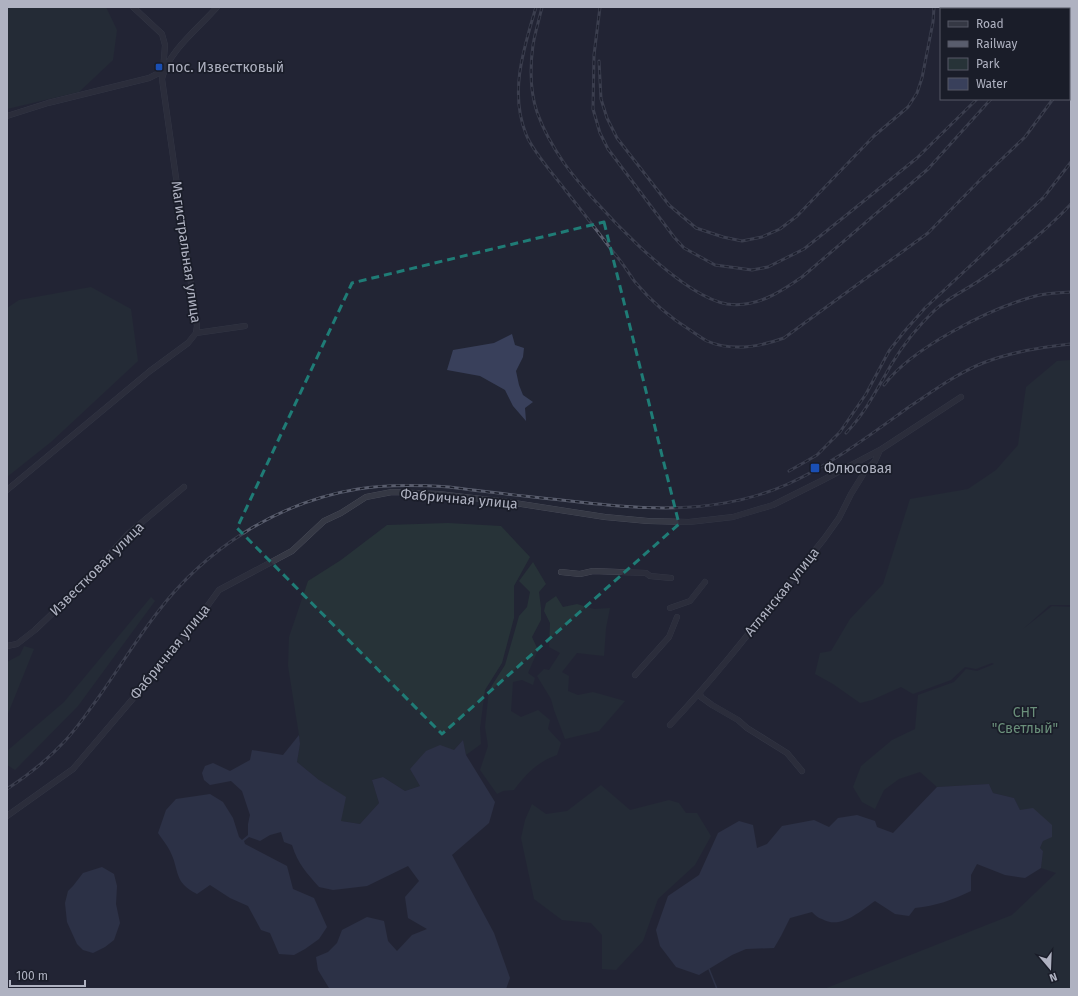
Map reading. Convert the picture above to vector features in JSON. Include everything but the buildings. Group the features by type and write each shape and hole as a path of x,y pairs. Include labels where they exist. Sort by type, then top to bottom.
{"street":[{"name":"Магистральная улица","path":"7,490 150,371 188,343 196,333 197,326 162,79 165,45 162,34 133,7"},
{"path":"7,116 48,103 149,78 163,71 180,47 217,7"},
{"path":"196,333 245,326"},
{"name":"Фабричная улица","path":"7,816 73,769 182,641 219,590 292,551 324,521 341,513 366,497 392,492 440,494 508,502 605,517 648,521 689,522 733,517 773,505 880,450 961,397"},
{"name":"Атлянская улица","path":"670,725 700,693 839,518 851,494 864,473 875,461 880,450"},
{"name":"Известковая улица","path":"7,646 17,644 35,630 79,588 128,534 184,487"},
{"path":"561,572 580,574 605,571 646,573 650,576 671,578"},
{"path":"670,608 690,601 705,582"},
{"path":"635,675 669,637 677,617"},
{"path":"700,693 701,697 712,705 787,752 802,771"}],"highlighted area":[{"path":"604,222 679,524 442,734 237,528 352,283"}],"green space":[{"path":"7,7 106,7 117,30 113,60 79,92 7,109"},
{"path":"91,287 131,309 138,361 51,442 7,477 7,308 19,300"},
{"name":"СНТ \"Светлый\"","path":"1071,360 1071,605 1050,605 1023,629 1052,606 1071,607 1071,989 824,989 1012,915 1056,873 1041,868 1043,851 1040,848 1043,841 1020,810 1014,798 993,793 989,784 937,787 920,772 899,779 884,790 875,809 862,802 853,787 861,766 892,740 915,729 918,695 954,682 966,669 977,671 994,664 992,663 976,669 965,667 951,680 913,694 901,687 872,700 860,703 833,684 815,674 820,653 831,651 850,619 883,584 910,499 968,489 996,470 1018,445 1026,387 1057,361"},
{"path":"448,523 501,526 530,557 514,586 514,618 502,663 485,690 480,728 481,744 466,755 463,740 454,750 410,769 420,786 405,791 383,777 372,780 379,803 360,824 341,821 319,780 297,762 300,744 288,666 289,637 308,581 341,560 387,525"},
{"path":"533,562 546,584 539,592 541,620 532,637 538,650 528,673 535,678 533,685 522,680 513,682 511,711 521,717 538,710 550,720 548,729 561,743 557,755 532,769 514,790 503,791 497,794 480,770 488,746 485,727 489,690 505,665 519,616 527,607 530,592 519,581"},
{"path":"556,596 563,607 577,604 594,609 610,608 606,628 604,656 577,653 562,672 569,676 568,691 578,695 593,692 625,701 599,731 565,739 551,699 537,676 544,669 549,670 560,653 549,647 550,623 544,611 546,603"},
{"path":"151,597 155,601 78,706 15,770 7,765 7,751 64,702"},
{"path":"24,646 34,649 7,716 7,662 20,655"},
{"path":"601,785 630,810 669,800 679,803 686,813 697,813 711,836 695,865 658,899 643,941 616,970 602,969 602,935 591,923 562,920 534,899 521,838 525,820 532,804 546,814 567,811"}],"water":[{"path":"512,334 515,345 524,348 523,357 516,371 519,385 523,395 533,402 525,408 526,421 513,406 505,390 480,376 447,370 453,350 494,343"},
{"path":"299,735 300,744 297,762 319,780 346,797 341,821 360,824 379,803 372,780 383,777 405,791 420,786 410,769 426,751 440,745 454,750 463,740 466,755 495,802 489,823 452,855 494,933 510,978 506,989 329,988 318,970 316,957 328,952 337,943 342,930 367,917 384,921 388,941 397,951 412,935 427,929 408,918 405,897 419,881 408,866 367,886 333,890 319,887 300,863 292,845 284,842 281,832 270,835 260,841 249,837 244,841 245,844 287,866 293,889 314,898 327,927 319,939 294,955 279,954 270,933 261,930 248,906 230,898 210,885 197,894 189,890 184,885 178,876 170,851 158,833 166,810 176,799 210,794 223,802 233,818 239,837 242,840 248,835 250,815 242,791 231,781 210,785 204,780 202,773 205,766 213,763 230,771 250,760 252,750 283,755"},
{"path":"989,784 993,793 1014,798 1020,810 1033,808 1052,825 1052,837 1043,841 1040,848 1043,851 1041,868 1025,878 1005,875 977,864 971,875 971,891 944,902 915,908 909,916 895,914 875,901 857,914 843,921 829,922 821,919 812,912 790,918 774,948 746,949 732,955 699,975 676,967 660,946 656,930 668,896 699,875 718,833 739,821 753,825 757,848 767,844 782,826 814,820 829,827 838,818 857,815 875,821 877,827 893,833 937,787"},
{"path":"102,867 114,874 117,886 116,904 120,923 114,940 105,947 93,953 83,950 77,944 67,922 65,903 68,891 83,873"}],"waterway":[{"path":"709,969 717,989"}],"railway":[{"path":"536,7 523,54 519,86 521,118 529,141 544,163 647,296 682,325 707,341 726,346 755,346 784,338 928,233 1025,137 1052,100"},
{"path":"542,7 533,45 531,62 532,87 539,118 556,151 577,180 615,223 638,245 685,284 707,297 727,304 748,304 767,298 785,289 802,277 928,169 990,100"},
{"path":"600,7 594,55 593,109 600,133 608,149 674,237 684,248 715,265 752,270 768,267 804,249 917,158 976,100"},
{"path":"599,61 601,99 607,118 617,138 669,205 696,228 723,237 742,241 762,237 780,229 797,216 874,136 908,107 917,93 922,78 933,22 934,7"},
{"path":"789,471 817,455 840,432 866,394 889,351 903,333 925,308 1044,197 1071,162"},
{"path":"846,433 865,409 901,350 929,316 946,301 977,282 1018,252 1050,225 1071,204"},
{"path":"884,385 913,357 931,344 973,321 994,311 1032,297 1071,292"},
{"path":"7,789 43,762 68,738 98,698 157,613 197,568 246,532 272,517 300,505 328,495 358,489 404,485 449,487 648,508 676,508 732,502 760,495 804,476 850,448 936,389 973,367 1015,353 1037,348 1071,344"}],"place":[{"name":"пос. Известковый","path":"159,67"},
{"name":"Флюсовая","path":"815,468"}]}
